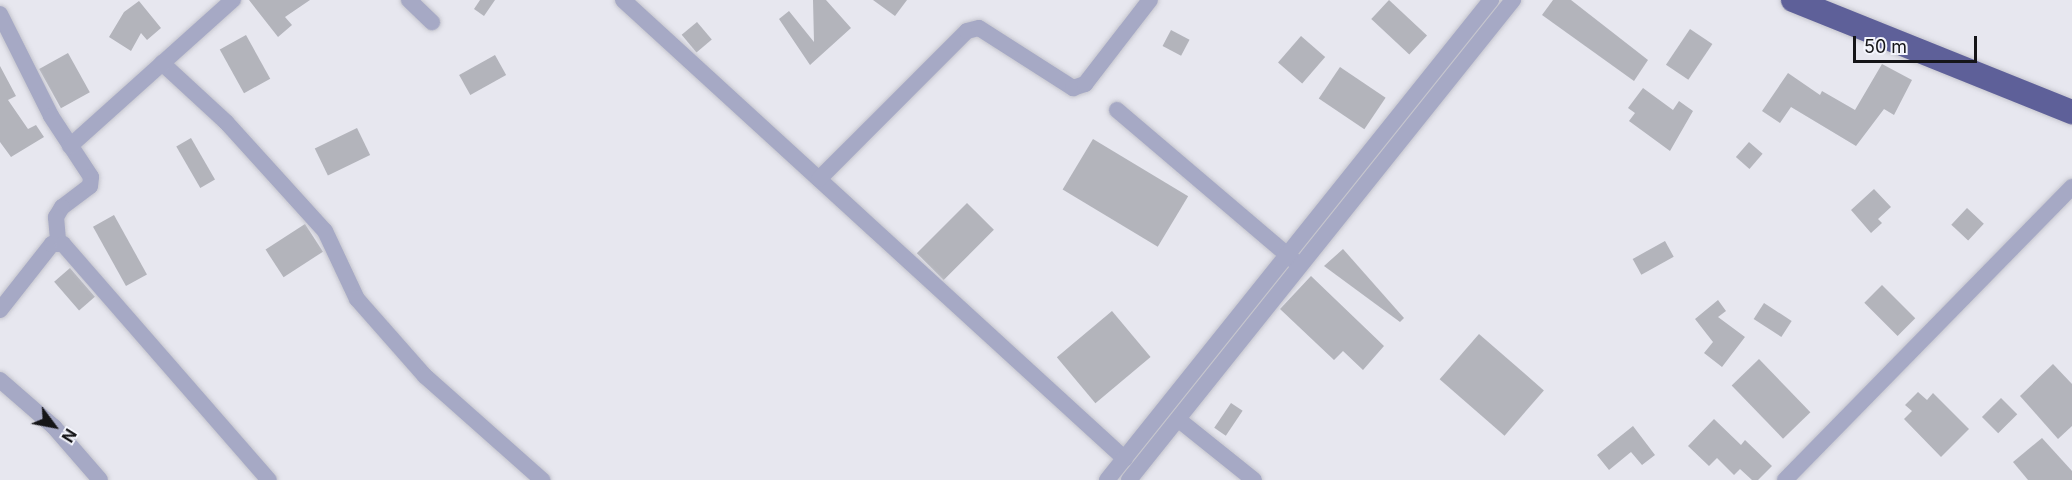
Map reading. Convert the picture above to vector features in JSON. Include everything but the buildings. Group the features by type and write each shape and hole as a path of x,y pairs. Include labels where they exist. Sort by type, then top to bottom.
{"highway":[{"path":"1793,0 2072,112"}],"street":[{"path":"70,146 233,0"},
{"path":"409,0 432,22"},
{"path":"623,0 1125,459"},
{"path":"819,179 967,31 979,28 1073,88 1085,84 1150,0"},
{"path":"1107,480 1491,0"},
{"path":"1129,480 1513,0"},
{"path":"0,14 70,146 92,177 90,186 62,207 57,216 58,242 73,254 269,480"},
{"path":"162,63 226,122 325,231 357,299 410,359 542,480"},
{"path":"1117,110 1302,266"},
{"path":"1785,480 2072,187"},
{"path":"0,310 52,244 58,242"},
{"path":"0,381 61,434 100,480"},
{"path":"1179,420 1254,480"}]}
